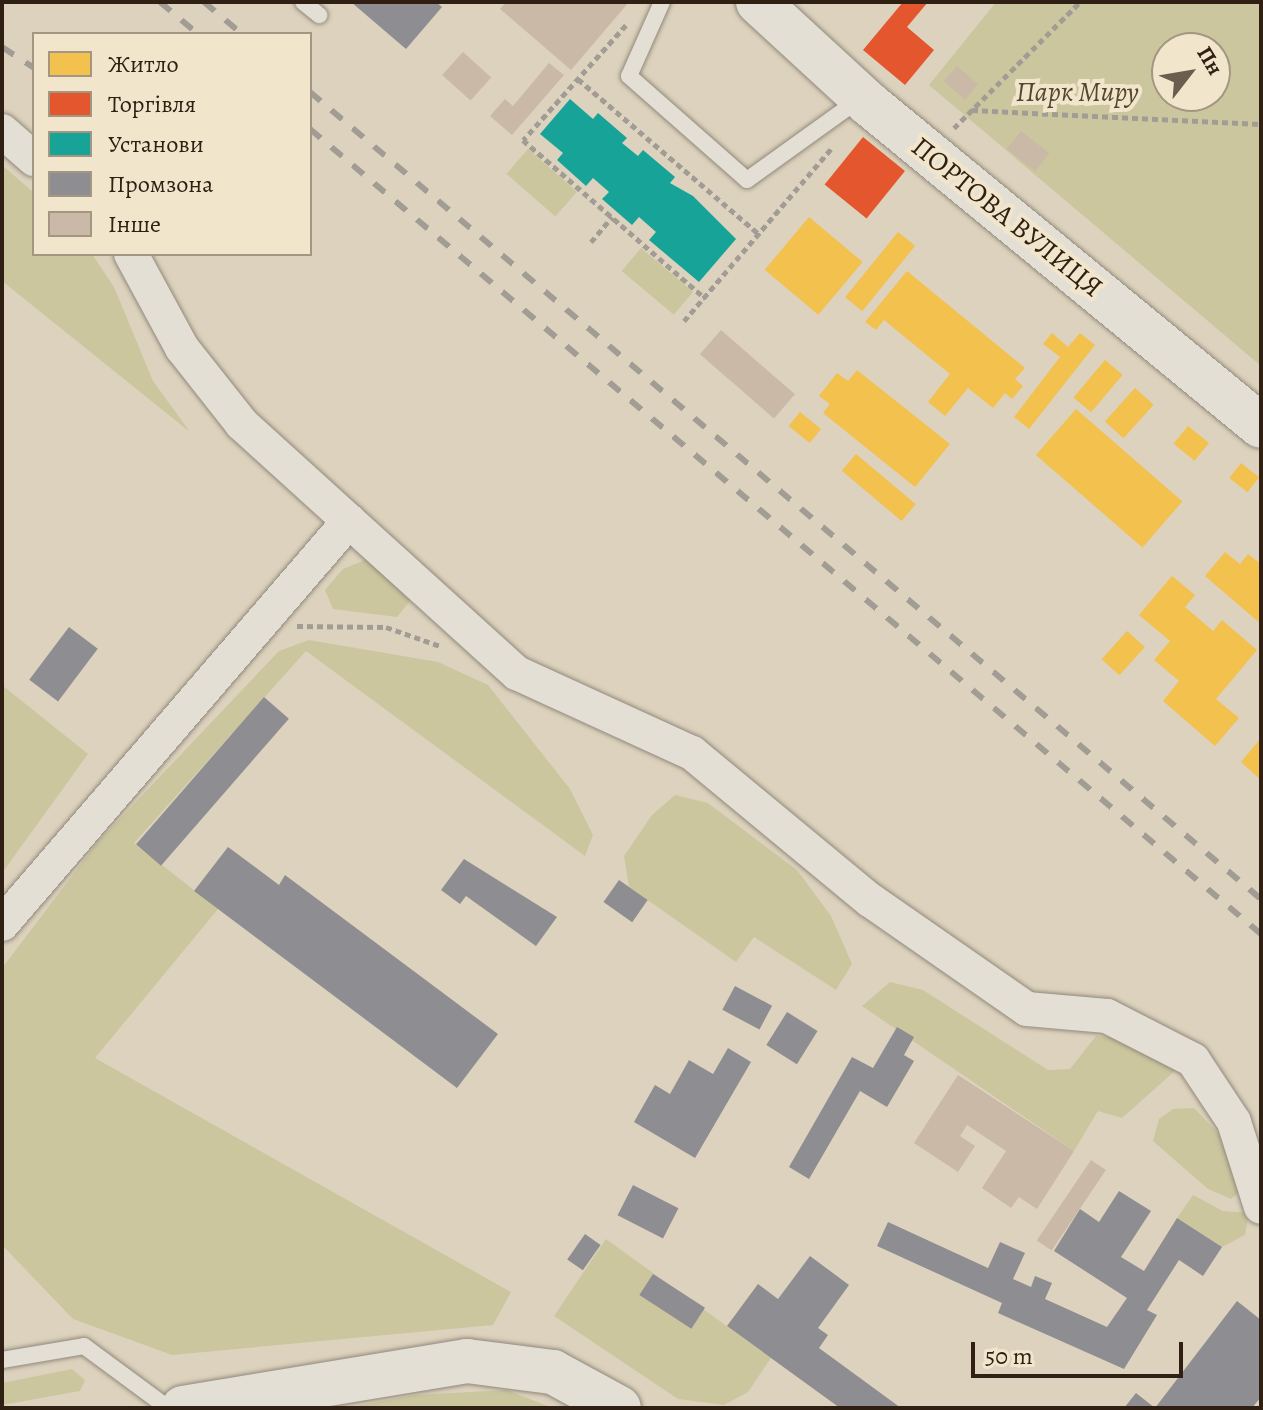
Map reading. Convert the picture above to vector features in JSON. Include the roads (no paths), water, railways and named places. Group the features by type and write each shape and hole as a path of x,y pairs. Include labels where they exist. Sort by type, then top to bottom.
{"main road":[{"name":"ПОРТОВА ВУЛИЦЯ","path":"758,2 862,97 1261,426"},
{"path":"183,1408 467,1361 553,1372 619,1408"}],"street":[{"path":"2,131 32,157"},
{"path":"132,256 182,348 242,424 517,673 692,753 870,900 1027,1009 1107,1016 1193,1060 1234,1122 1261,1207"},
{"path":"2,924 349,521"}],"lane":[{"path":"303,2 319,15"},
{"path":"662,2 629,76 747,180 862,97"},
{"path":"2,1360 84,1346 168,1408"}],"railway":[{"path":"160,2 196,32"},
{"path":"204,2 240,32"},
{"path":"2,47 32,67"},
{"path":"312,94 1261,899"},
{"path":"312,131 1261,934"}],"park label":[{"name":"Парк Миру","path":"1077,92"}]}
